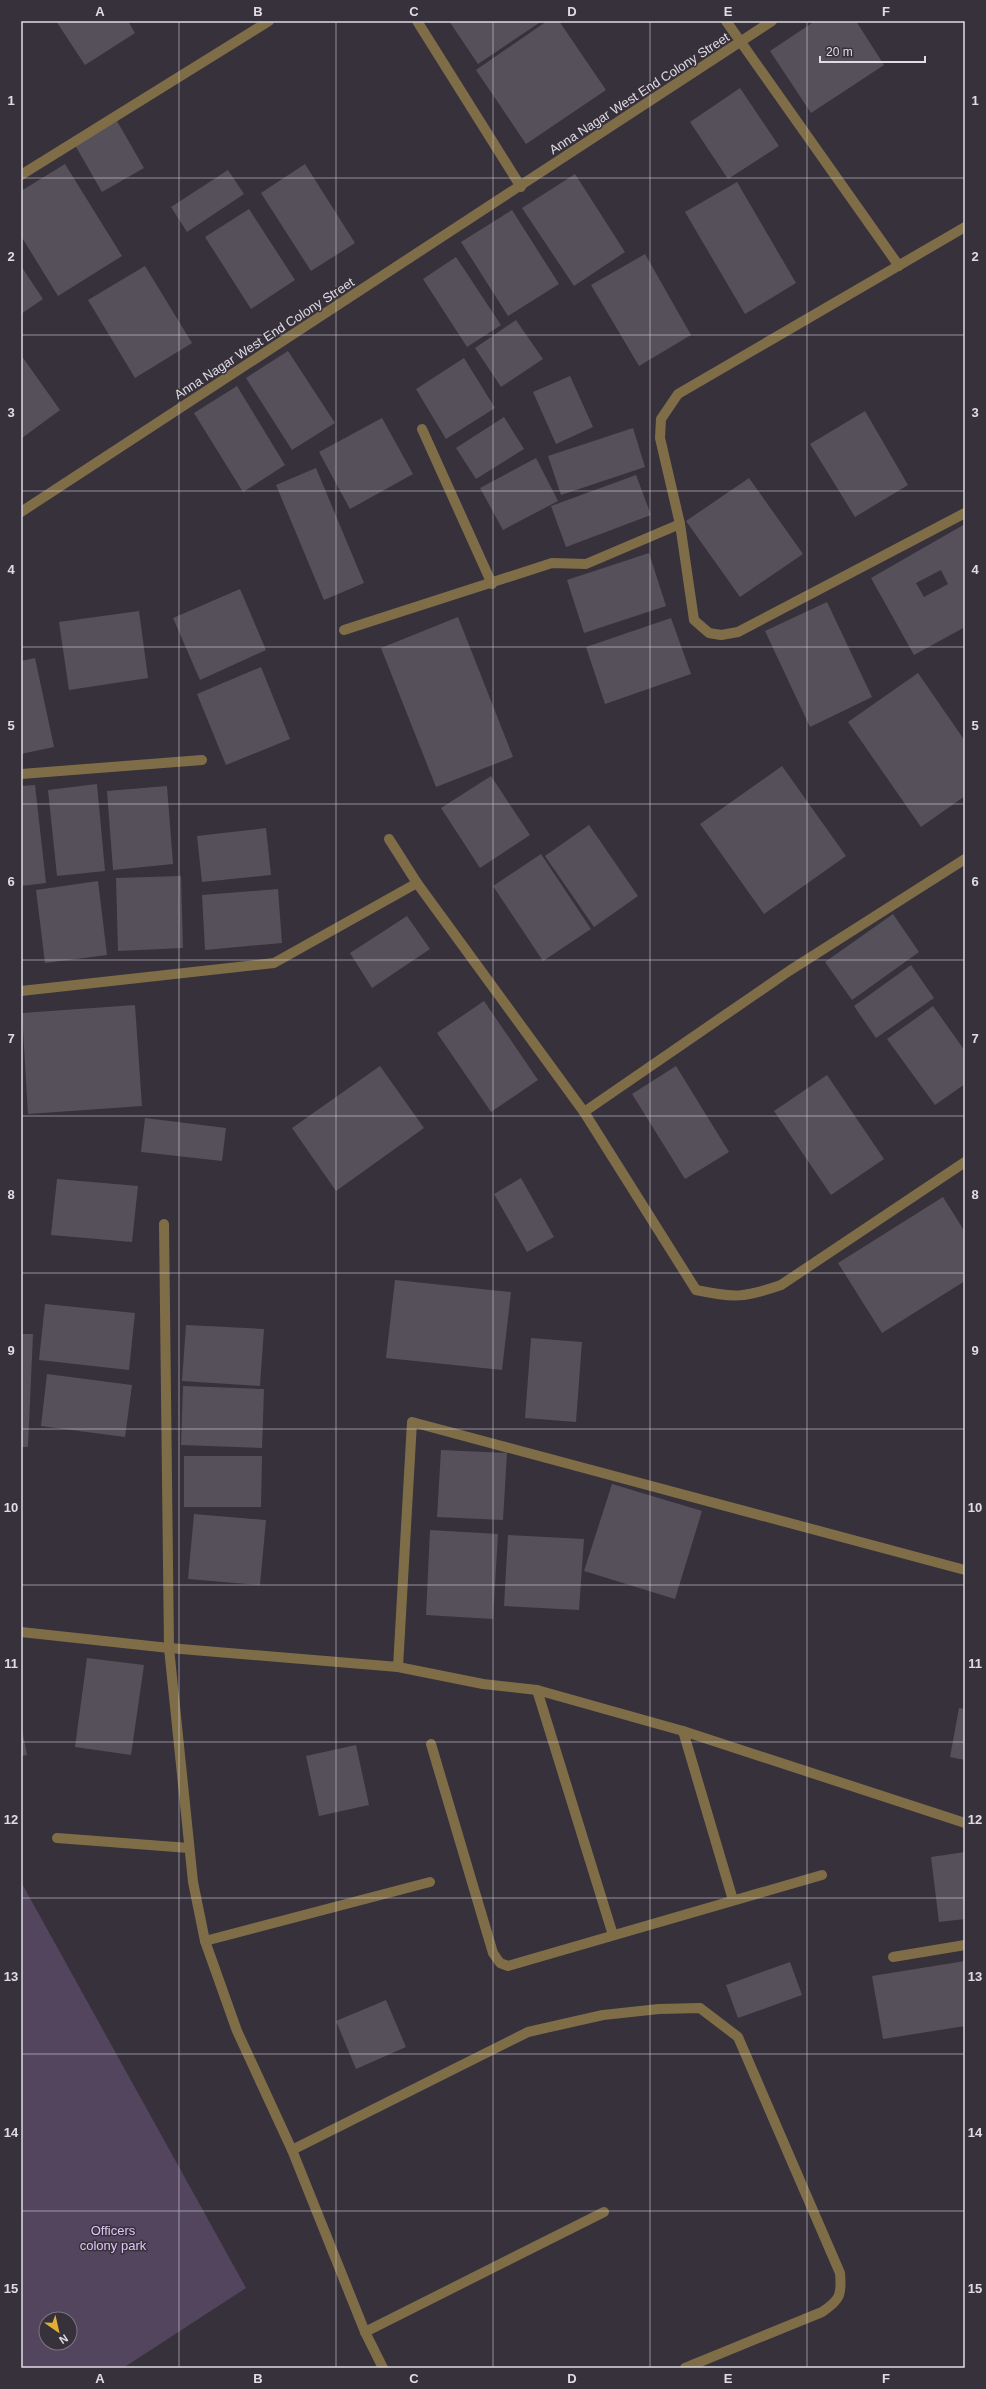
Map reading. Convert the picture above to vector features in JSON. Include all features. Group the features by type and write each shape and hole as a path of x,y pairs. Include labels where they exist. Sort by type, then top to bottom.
{"street":[{"path":"21,175 269,21"},
{"path":"417,21 520,187"},
{"path":"726,21 899,266"},
{"name":"Anna Nagar West End Colony Street","path":"21,512 772,21"},
{"path":"965,227 678,394 660,419 660,438 680,524 694,620 709,633 721,636 738,632 965,513"},
{"path":"422,429 492,584"},
{"path":"344,630 492,584 552,563 586,564 680,524"},
{"path":"21,774 202,760"},
{"path":"389,839 417,883 584,1112 696,1290 728,1296 752,1295 781,1285 965,1162"},
{"path":"584,1112 789,971 965,859"},
{"path":"21,991 274,963 417,883"},
{"path":"164,1224 169,1648 189,1848 205,1941 237,2031 292,2150 365,2332 383,2368"},
{"path":"398,1667 412,1422 965,1570"},
{"path":"21,1632 169,1648 398,1667 482,1684 537,1690 683,1731 965,1823"},
{"path":"537,1690 613,1935"},
{"path":"683,1731 733,1900"},
{"path":"431,1744 493,1953 500,1963 508,1966 822,1875"},
{"path":"57,1838 189,1848"},
{"path":"205,1941 430,1882"},
{"path":"893,1957 965,1946"},
{"path":"292,2150 528,2032 603,2015 659,2009 700,2008 738,2037 840,2273 841,2285 836,2302 822,2312 685,2368"},
{"path":"365,2332 604,2212"}],"green space":[{"name":"Officers colony park","path":"21,1882 246,2288 123,2368 21,2368"}],"building":[{"path":"56,21 128,21 135,33 85,65"},
{"path":"449,21 542,21 478,64"},
{"path":"547,21 559,21 606,90 526,144 476,70"},
{"path":"815,21 856,21 884,65 811,113 770,51"},
{"path":"740,88 779,146 728,179 690,122"},
{"path":"117,121 144,168 102,192 75,145"},
{"path":"65,164 122,256 58,296 21,236 21,191"},
{"path":"305,164 355,243 311,271 261,193"},
{"path":"228,170 244,194 187,232 171,207"},
{"path":"575,174 625,252 574,286 522,208"},
{"path":"737,182 796,283 745,314 685,212"},
{"path":"249,209 295,280 251,309 205,237"},
{"path":"512,210 559,284 508,316 461,242"},
{"path":"645,254 691,335 639,366 591,285"},
{"path":"456,257 501,325 467,347 423,279"},
{"path":"21,266 43,299 21,314"},
{"path":"145,266 192,343 135,378 88,300"},
{"path":"516,320 543,359 501,387 475,348"},
{"path":"288,351 335,423 292,450 246,378"},
{"path":"21,355 60,410 22,438 21,437"},
{"path":"464,358 495,408 446,439 416,389"},
{"path":"570,376 593,427 556,444 533,392"},
{"path":"237,386 285,465 243,492 194,413"},
{"path":"865,411 908,485 855,517 810,444"},
{"path":"504,417 524,449 476,479 456,448"},
{"path":"382,418 413,474 350,509 319,452"},
{"path":"633,428 645,467 561,495 548,456"},
{"path":"536,458 558,501 503,530 480,488"},
{"path":"316,468 364,583 324,600 276,485"},
{"path":"636,475 651,515 566,547 551,506"},
{"path":"749,478 803,554 740,597 686,521"},
{"path":"965,524 965,627 914,655 871,578","holes":["941,570 948,584 924,597 916,583"]},
{"path":"649,553 666,606 584,633 567,580"},
{"path":"240,589 266,650 200,680 173,618"},
{"path":"827,602 872,697 810,727 765,631"},
{"path":"139,611 148,678 69,690 59,622"},
{"path":"458,617 513,757 436,787 381,648"},
{"path":"671,618 691,674 605,704 586,647"},
{"path":"35,658 54,747 21,754 21,661"},
{"path":"261,667 290,739 226,765 197,694"},
{"path":"918,673 965,741 965,796 921,827 848,722"},
{"path":"782,766 846,856 764,914 700,824"},
{"path":"491,776 530,835 480,868 441,808"},
{"path":"97,784 105,871 57,876 48,790"},
{"path":"35,785 46,883 21,886 21,786"},
{"path":"167,786 173,864 113,870 107,791"},
{"path":"589,825 638,896 594,927 545,856"},
{"path":"266,828 271,875 202,882 197,836"},
{"path":"541,854 591,929 543,961 493,886"},
{"path":"181,876 183,948 118,951 116,878"},
{"path":"98,881 107,955 45,963 36,890"},
{"path":"278,889 282,943 205,950 202,895"},
{"path":"893,914 919,952 852,1000 825,962"},
{"path":"407,916 430,949 372,988 350,953"},
{"path":"911,965 934,998 876,1038 854,1006"},
{"path":"484,1001 538,1080 491,1112 437,1033"},
{"path":"135,1005 142,1106 28,1114 22,1013"},
{"path":"933,1006 965,1051 965,1084 935,1105 887,1039"},
{"path":"380,1066 424,1128 336,1191 292,1128"},
{"path":"676,1066 729,1152 685,1179 632,1094"},
{"path":"827,1075 884,1159 831,1195 774,1111"},
{"path":"145,1118 226,1128 222,1161 141,1152"},
{"path":"521,1178 554,1237 527,1252 494,1194"},
{"path":"57,1179 138,1186 132,1242 51,1235"},
{"path":"943,1197 965,1232 965,1281 882,1333 838,1263"},
{"path":"395,1280 511,1292 502,1370 386,1358"},
{"path":"45,1304 135,1313 129,1370 39,1360"},
{"path":"186,1325 264,1329 260,1386 182,1381"},
{"path":"21,1334 33,1334 28,1447 21,1447"},
{"path":"531,1338 582,1342 576,1422 525,1418"},
{"path":"47,1374 132,1385 125,1437 41,1426"},
{"path":"183,1386 264,1389 262,1448 181,1445"},
{"path":"441,1450 507,1453 503,1520 437,1517"},
{"path":"184,1456 262,1456 261,1507 184,1507"},
{"path":"612,1484 702,1511 675,1599 584,1571"},
{"path":"194,1514 266,1520 260,1585 188,1579"},
{"path":"430,1530 498,1534 493,1619 426,1615"},
{"path":"508,1535 584,1539 579,1610 504,1606"},
{"path":"87,1658 144,1665 131,1755 75,1747"},
{"path":"959,1708 965,1709 965,1760 950,1757"},
{"path":"21,1724 27,1755 21,1756"},
{"path":"356,1745 369,1805 319,1816 306,1756"},
{"path":"965,1852 965,1919 939,1922 931,1857"},
{"path":"965,1961 965,2026 883,2039 872,1976"},
{"path":"790,1962 802,1995 738,2018 726,1985"},
{"path":"386,2000 406,2047 356,2069 336,2021"}]}
